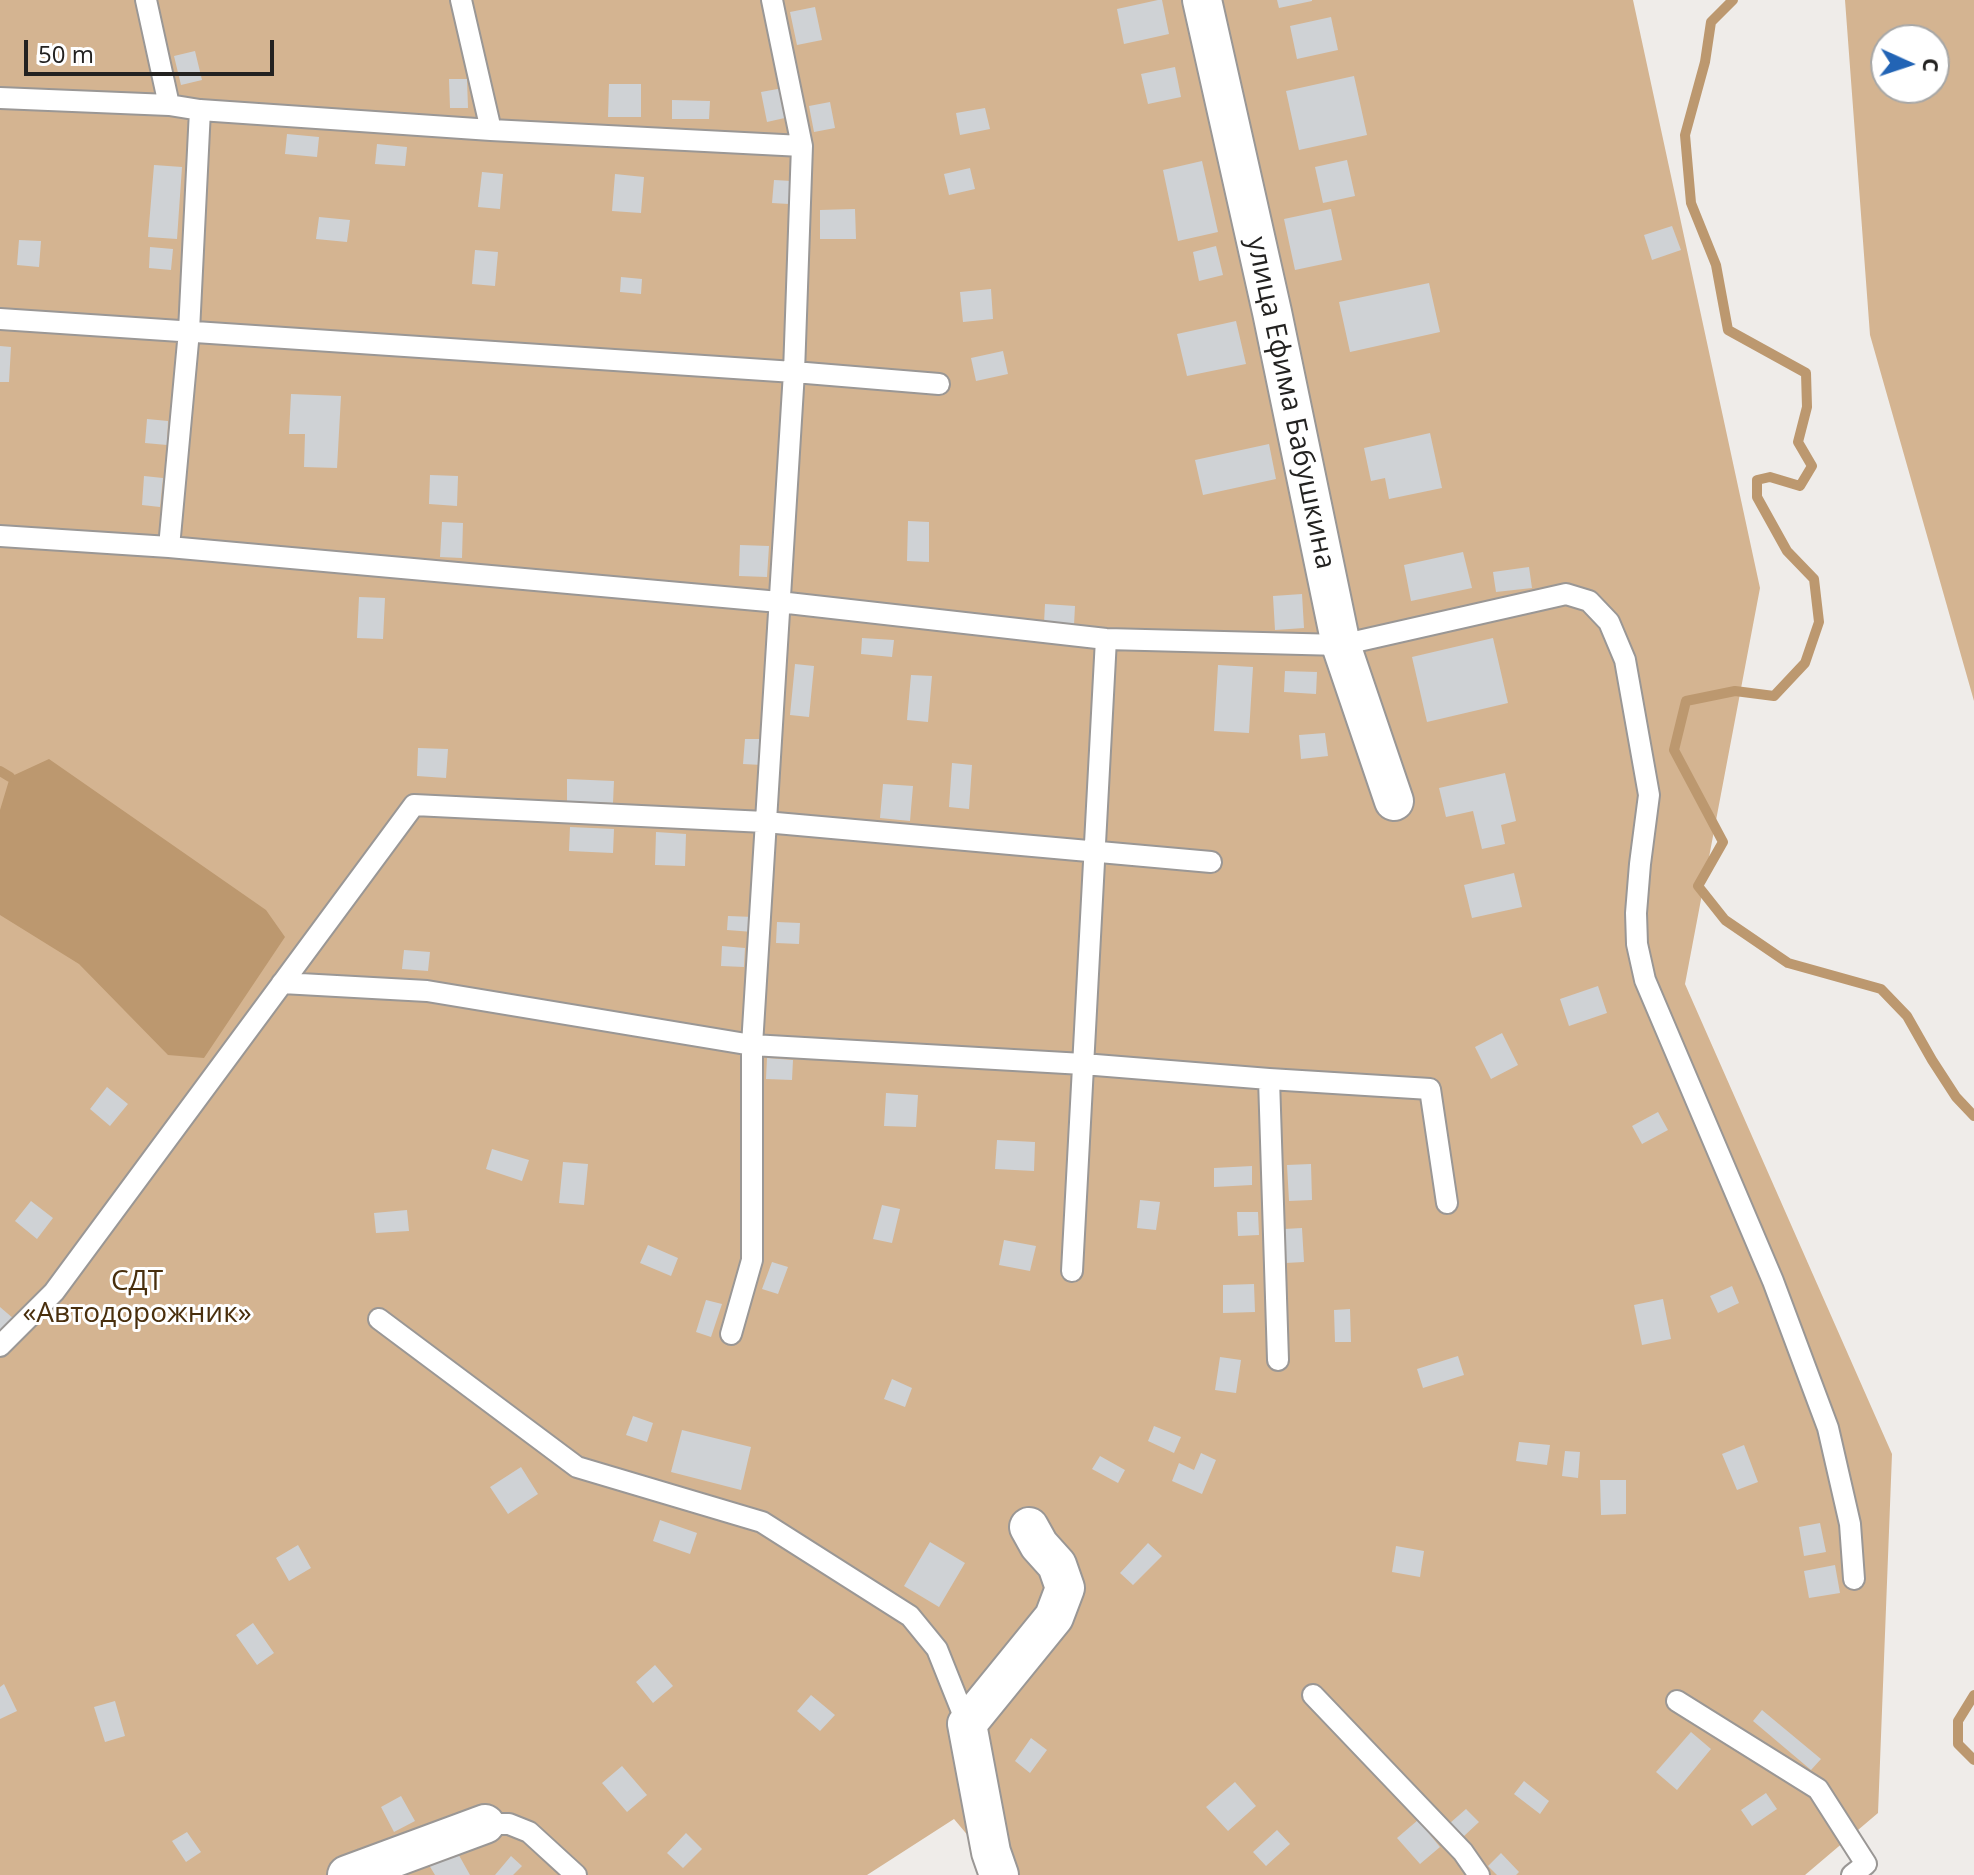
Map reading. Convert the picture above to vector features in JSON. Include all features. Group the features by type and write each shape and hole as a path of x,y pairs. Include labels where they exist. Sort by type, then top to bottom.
{"street":[{"name":"улица Ефима Бабушкина","path":"1202,0 1269,297 1341,645 1394,801"},
{"path":"999,1875 991,1852 967,1724 1054,1617 1065,1588 1057,1565 1039,1545 1029,1527"},
{"path":"347,1875 485,1824"}],"lane":[{"path":"146,0 169,105"},
{"path":"461,0 491,130"},
{"path":"731,1334 752,1260 752,1045 794,372 802,146 772,0"},
{"path":"0,98 169,105 200,110 491,130 802,146"},
{"path":"169,547 189,331 200,110"},
{"path":"0,319 939,384"},
{"path":"0,536 169,547 779,602 1106,639 1341,645 1566,594 1589,601 1609,622 1625,660 1649,795 1636,913 1637,944 1645,980 1773,1281 1828,1428 1850,1524 1854,1579"},
{"path":"1072,1271 1106,639"},
{"path":"0,1346 54,1292 414,805 765,822 1211,862"},
{"path":"282,983 427,991 752,1045 1083,1064 1430,1089 1447,1203"},
{"path":"1269,1079 1278,1360"},
{"path":"379,1319 577,1467 762,1522 910,1616 937,1649 967,1724"},
{"path":"1313,1695 1463,1852 1479,1875"},
{"path":"1677,1701 1818,1789 1866,1864 1852,1875"},
{"path":"485,1824 509,1824 529,1832 576,1875"}],"green space":[{"name":"СДТ «Автодорожник»","path":"0,0 1633,0 1760,588 1685,984 1892,1454 1878,1813 1805,1875 1001,1875 954,1819 867,1875 0,1875"},
{"path":"1845,0 1974,0 1974,701 1870,335"}],"shaded area":[{"path":"49,759 266,910 285,937 204,1058 168,1055 79,964 0,915 0,810 10,777"}],"building":[{"path":"1162,0 1169,34 1124,44 1117,9"},
{"path":"1277,0 1312,0 1312,1 1279,8"},
{"path":"815,7 822,40 797,45 790,12"},
{"path":"1331,17 1338,50 1297,59 1290,26"},
{"path":"195,51 202,80 181,85 174,56"},
{"path":"1175,67 1181,97 1148,104 1141,74"},
{"path":"1354,76 1367,135 1299,150 1286,91"},
{"path":"449,79 467,79 468,108 450,108"},
{"path":"609,84 641,84 641,117 608,117"},
{"path":"783,88 789,117 767,122 761,92"},
{"path":"672,100 710,101 709,119 672,119"},
{"path":"830,102 835,128 814,132 809,106"},
{"path":"985,108 990,129 960,135 956,113"},
{"path":"287,134 319,137 317,157 285,154"},
{"path":"377,144 407,147 405,166 375,164"},
{"path":"1347,160 1355,196 1323,203 1315,167"},
{"path":"1202,161 1218,232 1178,241 1163,170"},
{"path":"154,165 182,167 177,239 148,237"},
{"path":"970,168 975,189 949,195 944,174"},
{"path":"482,172 503,174 500,209 478,207"},
{"path":"615,174 644,177 641,213 612,211"},
{"path":"774,180 792,181 789,204 772,203"},
{"path":"855,209 856,239 820,239 820,210"},
{"path":"1331,209 1342,260 1295,270 1284,219"},
{"path":"319,217 350,220 347,242 316,239"},
{"path":"1672,226 1681,250 1652,260 1644,235"},
{"path":"19,240 41,241 39,267 17,265"},
{"path":"1216,246 1223,275 1199,281 1193,252"},
{"path":"150,247 173,249 171,270 149,268"},
{"path":"475,250 498,252 495,286 472,284"},
{"path":"621,277 642,279 641,294 620,292"},
{"path":"1429,283 1440,332 1350,352 1339,302"},
{"path":"991,289 993,319 963,322 960,292"},
{"path":"1236,321 1246,364 1187,376 1177,334"},
{"path":"0,346 11,347 9,382 0,382"},
{"path":"1003,351 1008,374 976,381 971,358"},
{"path":"291,394 341,396 337,468 304,467 305,434 289,434"},
{"path":"147,419 168,421 167,445 145,443"},
{"path":"1430,433 1442,488 1389,499 1385,478 1371,481 1364,448"},
{"path":"1269,444 1276,479 1203,495 1195,460"},
{"path":"430,475 458,476 457,506 429,504"},
{"path":"144,476 163,478 160,507 142,505"},
{"path":"908,521 929,522 929,562 907,561"},
{"path":"442,522 463,523 462,558 440,557"},
{"path":"740,545 769,546 767,577 739,576"},
{"path":"1463,552 1472,588 1411,601 1404,565"},
{"path":"1529,567 1532,588 1496,592 1493,572"},
{"path":"1302,594 1304,628 1275,630 1273,596"},
{"path":"359,597 385,598 383,639 357,638"},
{"path":"1045,604 1075,606 1074,625 1044,623"},
{"path":"862,638 894,640 892,657 861,654"},
{"path":"1493,638 1508,703 1427,722 1412,657"},
{"path":"795,664 814,666 809,717 790,715"},
{"path":"1218,665 1253,667 1249,733 1214,731"},
{"path":"1285,671 1317,672 1316,694 1284,692"},
{"path":"911,675 932,676 928,722 907,720"},
{"path":"1325,733 1328,756 1301,759 1299,735"},
{"path":"745,739 763,739 762,765 743,764"},
{"path":"418,748 448,749 446,778 417,776"},
{"path":"952,763 972,765 969,809 949,807"},
{"path":"1505,773 1516,821 1501,825 1505,844 1482,849 1473,811 1446,817 1439,788"},
{"path":"567,779 614,781 613,803 567,801"},
{"path":"883,784 913,786 910,821 880,818"},
{"path":"570,827 614,829 613,853 569,851"},
{"path":"656,832 686,834 685,866 655,865"},
{"path":"1514,873 1522,907 1472,918 1464,885"},
{"path":"728,916 754,917 753,932 727,930"},
{"path":"777,922 800,923 799,944 776,943"},
{"path":"722,946 745,948 744,967 721,966"},
{"path":"404,950 430,952 428,971 402,969"},
{"path":"1598,986 1607,1013 1569,1026 1560,999"},
{"path":"1502,1033 1518,1065 1491,1079 1475,1047"},
{"path":"767,1058 793,1060 792,1080 766,1079"},
{"path":"107,1087 128,1104 110,1126 90,1109"},
{"path":"886,1093 918,1095 916,1127 884,1126"},
{"path":"1658,1112 1668,1130 1642,1144 1632,1126"},
{"path":"997,1140 1035,1142 1034,1171 995,1169"},
{"path":"492,1149 529,1160 522,1181 486,1169"},
{"path":"563,1162 588,1164 584,1205 559,1203"},
{"path":"1311,1164 1312,1200 1289,1201 1287,1165"},
{"path":"1252,1166 1252,1185 1214,1187 1214,1168"},
{"path":"1140,1200 1160,1202 1156,1230 1137,1228"},
{"path":"31,1201 53,1218 37,1239 15,1221"},
{"path":"882,1205 900,1209 892,1243 873,1239"},
{"path":"407,1210 409,1231 376,1233 374,1213"},
{"path":"1237,1212 1258,1212 1259,1235 1238,1236"},
{"path":"1302,1228 1304,1262 1285,1263 1284,1229"},
{"path":"1004,1240 1036,1246 1030,1271 999,1265"},
{"path":"648,1245 678,1258 671,1276 640,1263"},
{"path":"772,1262 788,1267 778,1294 762,1289"},
{"path":"1254,1284 1255,1312 1223,1313 1223,1285"},
{"path":"1732,1286 1739,1303 1718,1313 1710,1296"},
{"path":"1663,1299 1671,1339 1642,1345 1634,1305"},
{"path":"706,1300 722,1304 711,1337 696,1332"},
{"path":"0,1307 14,1319 0,1336"},
{"path":"1350,1309 1351,1342 1335,1342 1334,1310"},
{"path":"1458,1356 1464,1375 1423,1388 1417,1369"},
{"path":"1220,1357 1241,1360 1236,1393 1215,1390"},
{"path":"892,1379 912,1388 905,1407 884,1399"},
{"path":"633,1416 653,1423 647,1442 626,1435"},
{"path":"1154,1426 1181,1437 1174,1453 1148,1441"},
{"path":"682,1430 751,1447 741,1490 671,1472"},
{"path":"1519,1442 1550,1445 1547,1465 1516,1461"},
{"path":"1744,1445 1758,1482 1737,1490 1722,1454"},
{"path":"1565,1451 1580,1452 1578,1478 1562,1476"},
{"path":"1201,1453 1216,1460 1202,1494 1172,1481 1179,1463 1194,1470"},
{"path":"1100,1456 1125,1470 1118,1483 1092,1469"},
{"path":"521,1467 538,1494 508,1514 490,1487"},
{"path":"1600,1480 1626,1480 1626,1514 1601,1515"},
{"path":"660,1520 697,1533 690,1554 653,1541"},
{"path":"1820,1523 1826,1552 1804,1556 1799,1527"},
{"path":"930,1542 965,1563 939,1607 904,1586"},
{"path":"1148,1543 1162,1556 1133,1585 1120,1573"},
{"path":"298,1545 311,1568 289,1581 276,1558"},
{"path":"1396,1546 1424,1551 1420,1577 1392,1572"},
{"path":"1835,1565 1840,1593 1809,1598 1804,1571"},
{"path":"253,1623 274,1653 257,1665 236,1635"},
{"path":"655,1665 673,1686 653,1703 636,1682"},
{"path":"4,1684 17,1711 0,1719 0,1687"},
{"path":"811,1695 835,1715 820,1731 797,1711"},
{"path":"115,1701 125,1736 105,1742 94,1707"},
{"path":"1762,1710 1821,1759 1811,1770 1753,1721"},
{"path":"1691,1732 1711,1749 1677,1790 1656,1772"},
{"path":"1031,1738 1047,1750 1030,1773 1015,1761"},
{"path":"622,1766 647,1795 627,1812 602,1783"},
{"path":"1524,1781 1549,1801 1540,1814 1514,1794"},
{"path":"1235,1782 1256,1806 1228,1831 1206,1807"},
{"path":"1766,1793 1777,1809 1752,1826 1741,1810"},
{"path":"401,1796 415,1821 394,1832 381,1807"},
{"path":"1466,1809 1479,1822 1463,1837 1450,1823"},
{"path":"1418,1820 1440,1847 1420,1864 1397,1838"},
{"path":"1277,1830 1290,1844 1266,1866 1253,1852"},
{"path":"187,1832 201,1852 186,1862 172,1841"},
{"path":"686,1833 702,1849 683,1868 667,1853"},
{"path":"456,1850 470,1875 435,1875 429,1865"},
{"path":"1501,1853 1519,1872 1516,1875 1497,1875 1488,1866"},
{"path":"511,1856 522,1866 513,1875 495,1875"}],"waterway":[{"path":"1733,0 1711,22 1705,62 1685,135 1691,203 1716,265 1728,330 1806,373 1807,407 1798,442 1812,466 1800,486 1770,477 1757,480 1757,497 1787,551 1814,579 1819,622 1805,663 1774,696 1735,691 1686,701 1674,750 1723,842 1698,886 1725,920 1788,963 1881,989 1907,1016 1956,1097 1974,1116"},
{"path":"0,771 10,777"},
{"path":"1974,1695 1958,1721 1958,1744 1974,1760"}]}
